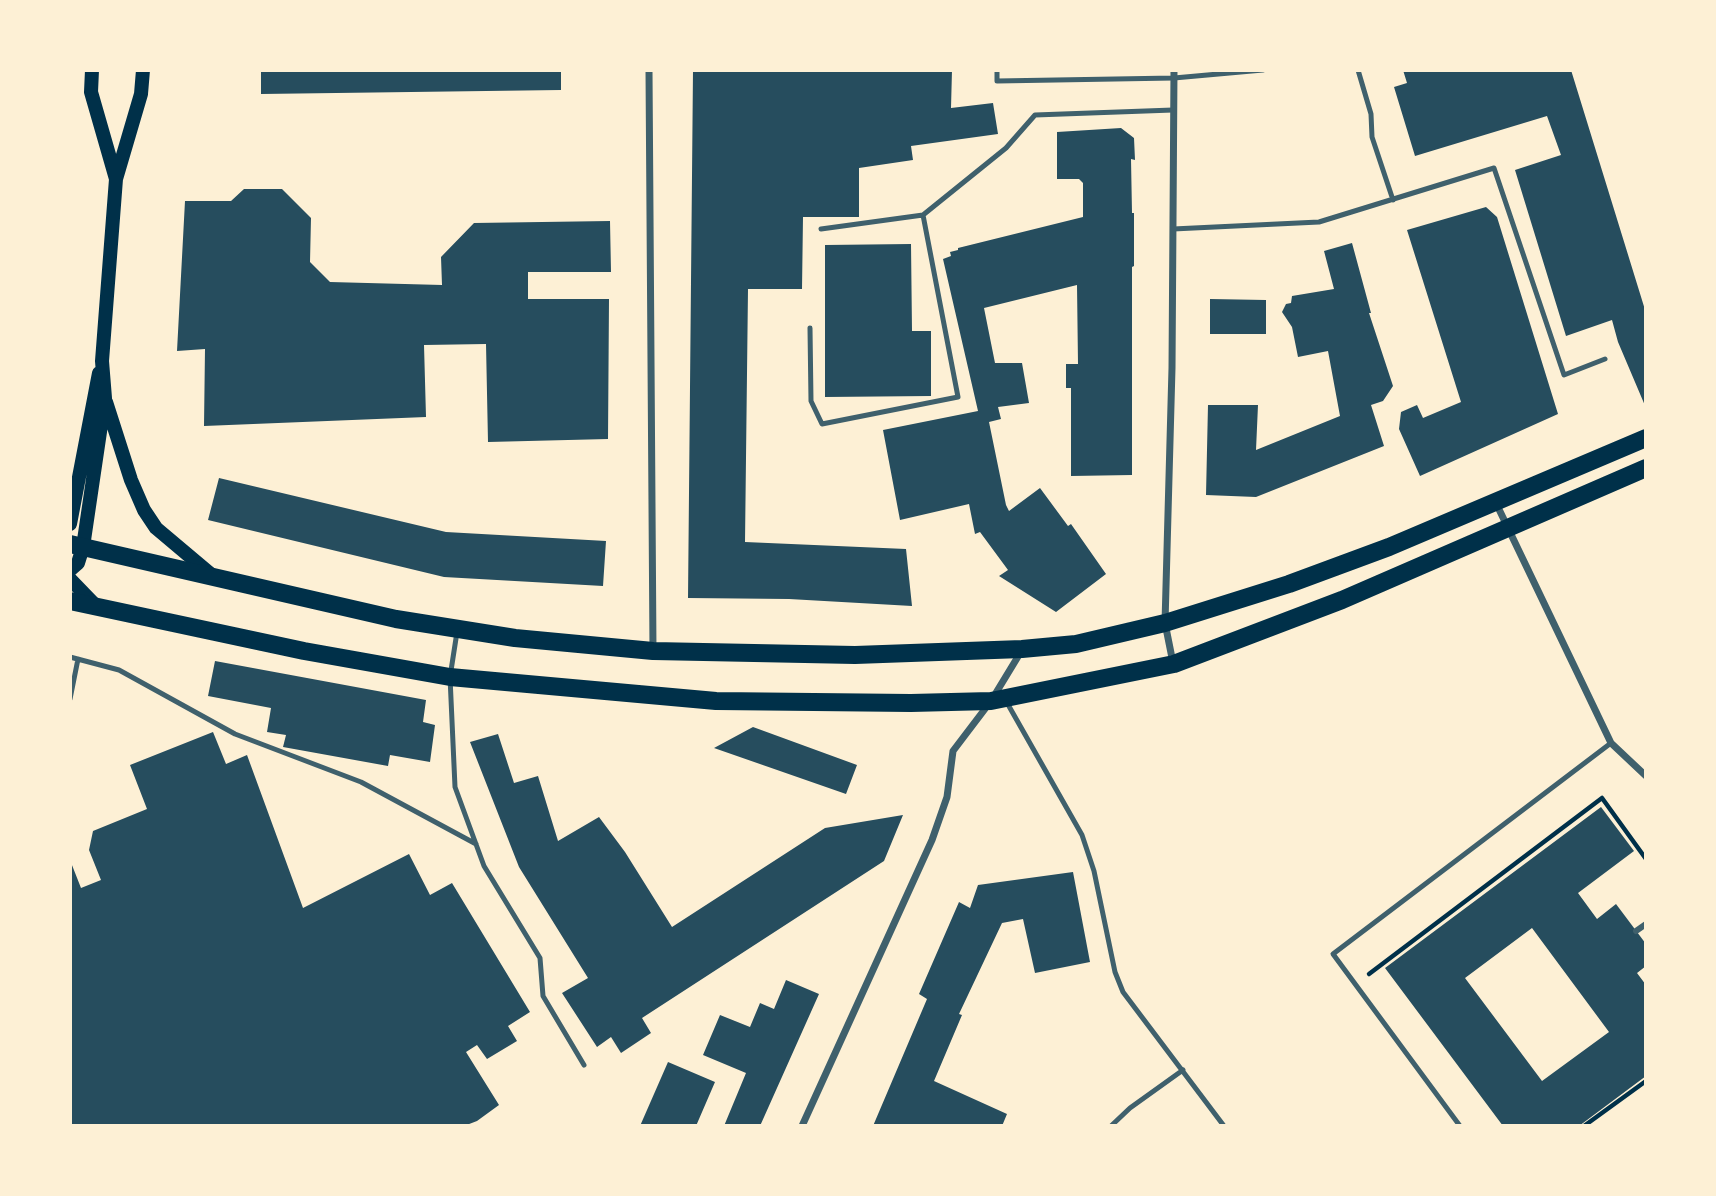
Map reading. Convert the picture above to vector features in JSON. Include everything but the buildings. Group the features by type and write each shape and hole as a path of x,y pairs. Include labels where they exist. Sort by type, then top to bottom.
{"main road":[{"path":"92,70 91,92 116,179"},
{"path":"143,70 142,94 116,179 102,361 105,398 131,480 144,510 156,528 217,579"},
{"path":"70,524 93,395 102,361"},
{"path":"70,570 78,563 76,546 105,398"},
{"path":"76,546 396,619 515,638 653,651 855,655 1022,649 1076,644 1165,623 1289,584 1389,547 1646,438"},
{"path":"70,601 304,651 450,677 716,701 911,703 998,699 1174,664 1342,600 1646,468"},
{"path":"70,579 98,609"}],"street":[{"path":"649,70 653,651"},
{"path":"1174,74 1165,623 1174,664"},
{"path":"1495,502 1611,743 1646,776"},
{"path":"802,1126 932,840 947,797 953,751 998,699 1022,649"},
{"path":"1636,931 1646,924"}],"lane":[{"path":"997,70 997,81 1263,70"},
{"path":"1075,79 1076,70"},
{"path":"1357,70 1371,114 1372,137 1392,200"},
{"path":"821,229 923,215 1006,148 1035,115 1173,110"},
{"path":"1173,229 1319,222 1493,168 1564,375 1605,359"},
{"path":"810,328 811,401 822,424 958,397 923,215"},
{"path":"458,629 450,677 455,787 484,866 540,958 543,996 584,1065"},
{"path":"70,657 119,670 235,734 361,782 476,844"},
{"path":"70,699 78,659"},
{"path":"998,699 1083,835 1094,871 1115,972 1123,992 1224,1126"},
{"path":"1460,1126 1333,954 1611,743"},
{"path":"1111,1126 1130,1108 1183,1070"}],"path":[{"path":"1355,984 1602,798 1646,859"},
{"path":"1584,1126 1646,1081"}]}
